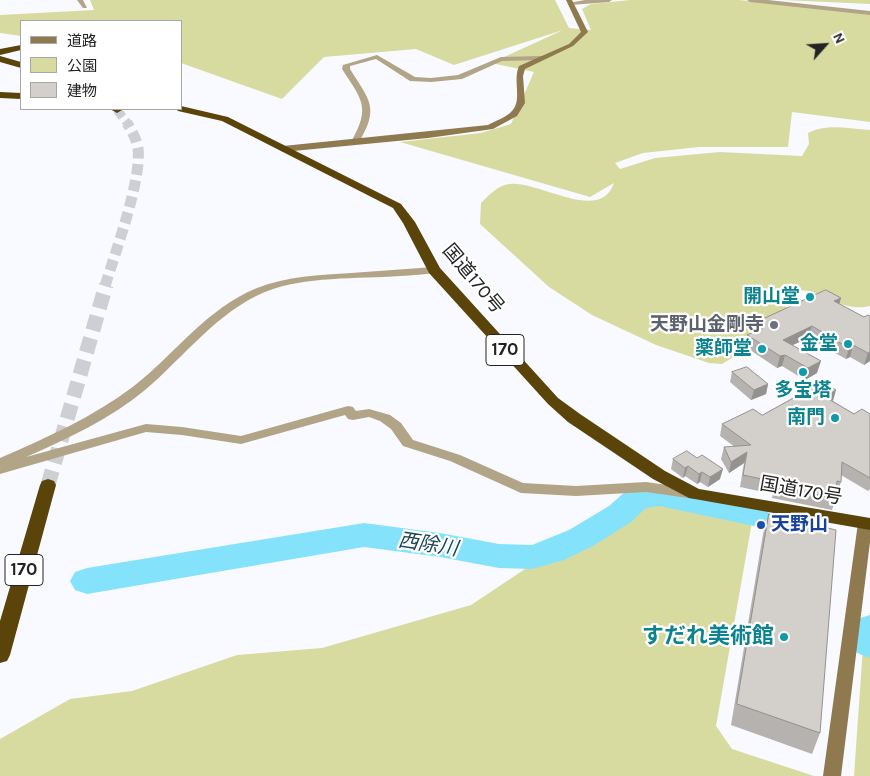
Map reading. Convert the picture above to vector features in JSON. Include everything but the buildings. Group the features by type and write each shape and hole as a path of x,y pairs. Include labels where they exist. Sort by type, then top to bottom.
{"highway":[{"path":"0,50 20,46"},
{"path":"0,59 20,67"},
{"path":"0,64 20,67"},
{"path":"0,69 20,73"},
{"path":"0,95 20,96"},
{"name":"国道170号","path":"182,109 225,119 397,206 409,222 434,270 553,401 574,418 659,475 695,494 868,524"},
{"name":"170","path":"0,655 48,485"}],"street":[{"path":"80,0 85,7"},
{"path":"283,149 490,127 514,114 521,103 519,76 522,68 571,45 584,32 570,2 609,0"},
{"path":"750,0 870,13"},
{"path":"355,142 366,126 369,112 364,99 346,68 347,65 377,57 412,79 431,80 459,77 502,59 541,58"},
{"path":"0,464 64,434 113,407 139,389 187,343 242,299 262,290 300,279 434,270"},
{"path":"0,469 146,428 182,431 241,440 348,410 352,416 369,413 385,418 396,426 408,443 455,458 521,488 576,491 646,487 695,494"},
{"path":"832,776 868,524"}],"green space":[{"path":"90,0 555,0 569,28 591,30 582,9 591,4 630,0 739,0 870,14 870,122 792,112 788,147 699,147 643,153 615,163 620,169 655,158 720,152 802,156 809,144 808,133 815,130 839,127 870,130 870,306 849,306 804,290 788,292 777,298 776,301 790,309 792,313 739,340 732,358 722,364 709,363 656,345 592,315 549,287 480,224 481,203 498,188 510,184 537,188 583,201 596,200 607,195 614,183 590,197 400,142 481,133 511,124 534,72 491,63 563,30 454,65 416,49 324,57 282,99 182,63 182,20 20,20 20,36 0,33 0,15 94,10"},
{"path":"783,0 870,0 870,4"},
{"path":"642,491 673,493 737,509 752,522 716,726 732,749 814,776 0,776 0,739 70,699 132,691 237,655 322,648 471,605"},
{"path":"870,615 870,776 854,776 864,632"}],"waterway":[{"name":"西除川","path":"87,581 364,535 440,545 499,556 532,557 552,551 581,538 620,514 637,499 659,495 754,515"},
{"path":"870,629 868,634 870,643"}],"tunnel":[{"path":"117,110 128,124"},
{"path":"105,286 127,217 136,178 138,148 134,135 127,123"},
{"path":"48,485 106,285"}],"place":[{"name":"開山堂","path":"810,297"},
{"name":"天野山金剛寺","path":"774,325"},
{"name":"金堂","path":"848,344"},
{"name":"薬師堂","path":"762,349"},
{"name":"多宝塔","path":"803,372"},
{"name":"南門","path":"835,418"},
{"name":"天野山","path":"761,525"},
{"name":"すだれ美術館","path":"784,637"}]}
